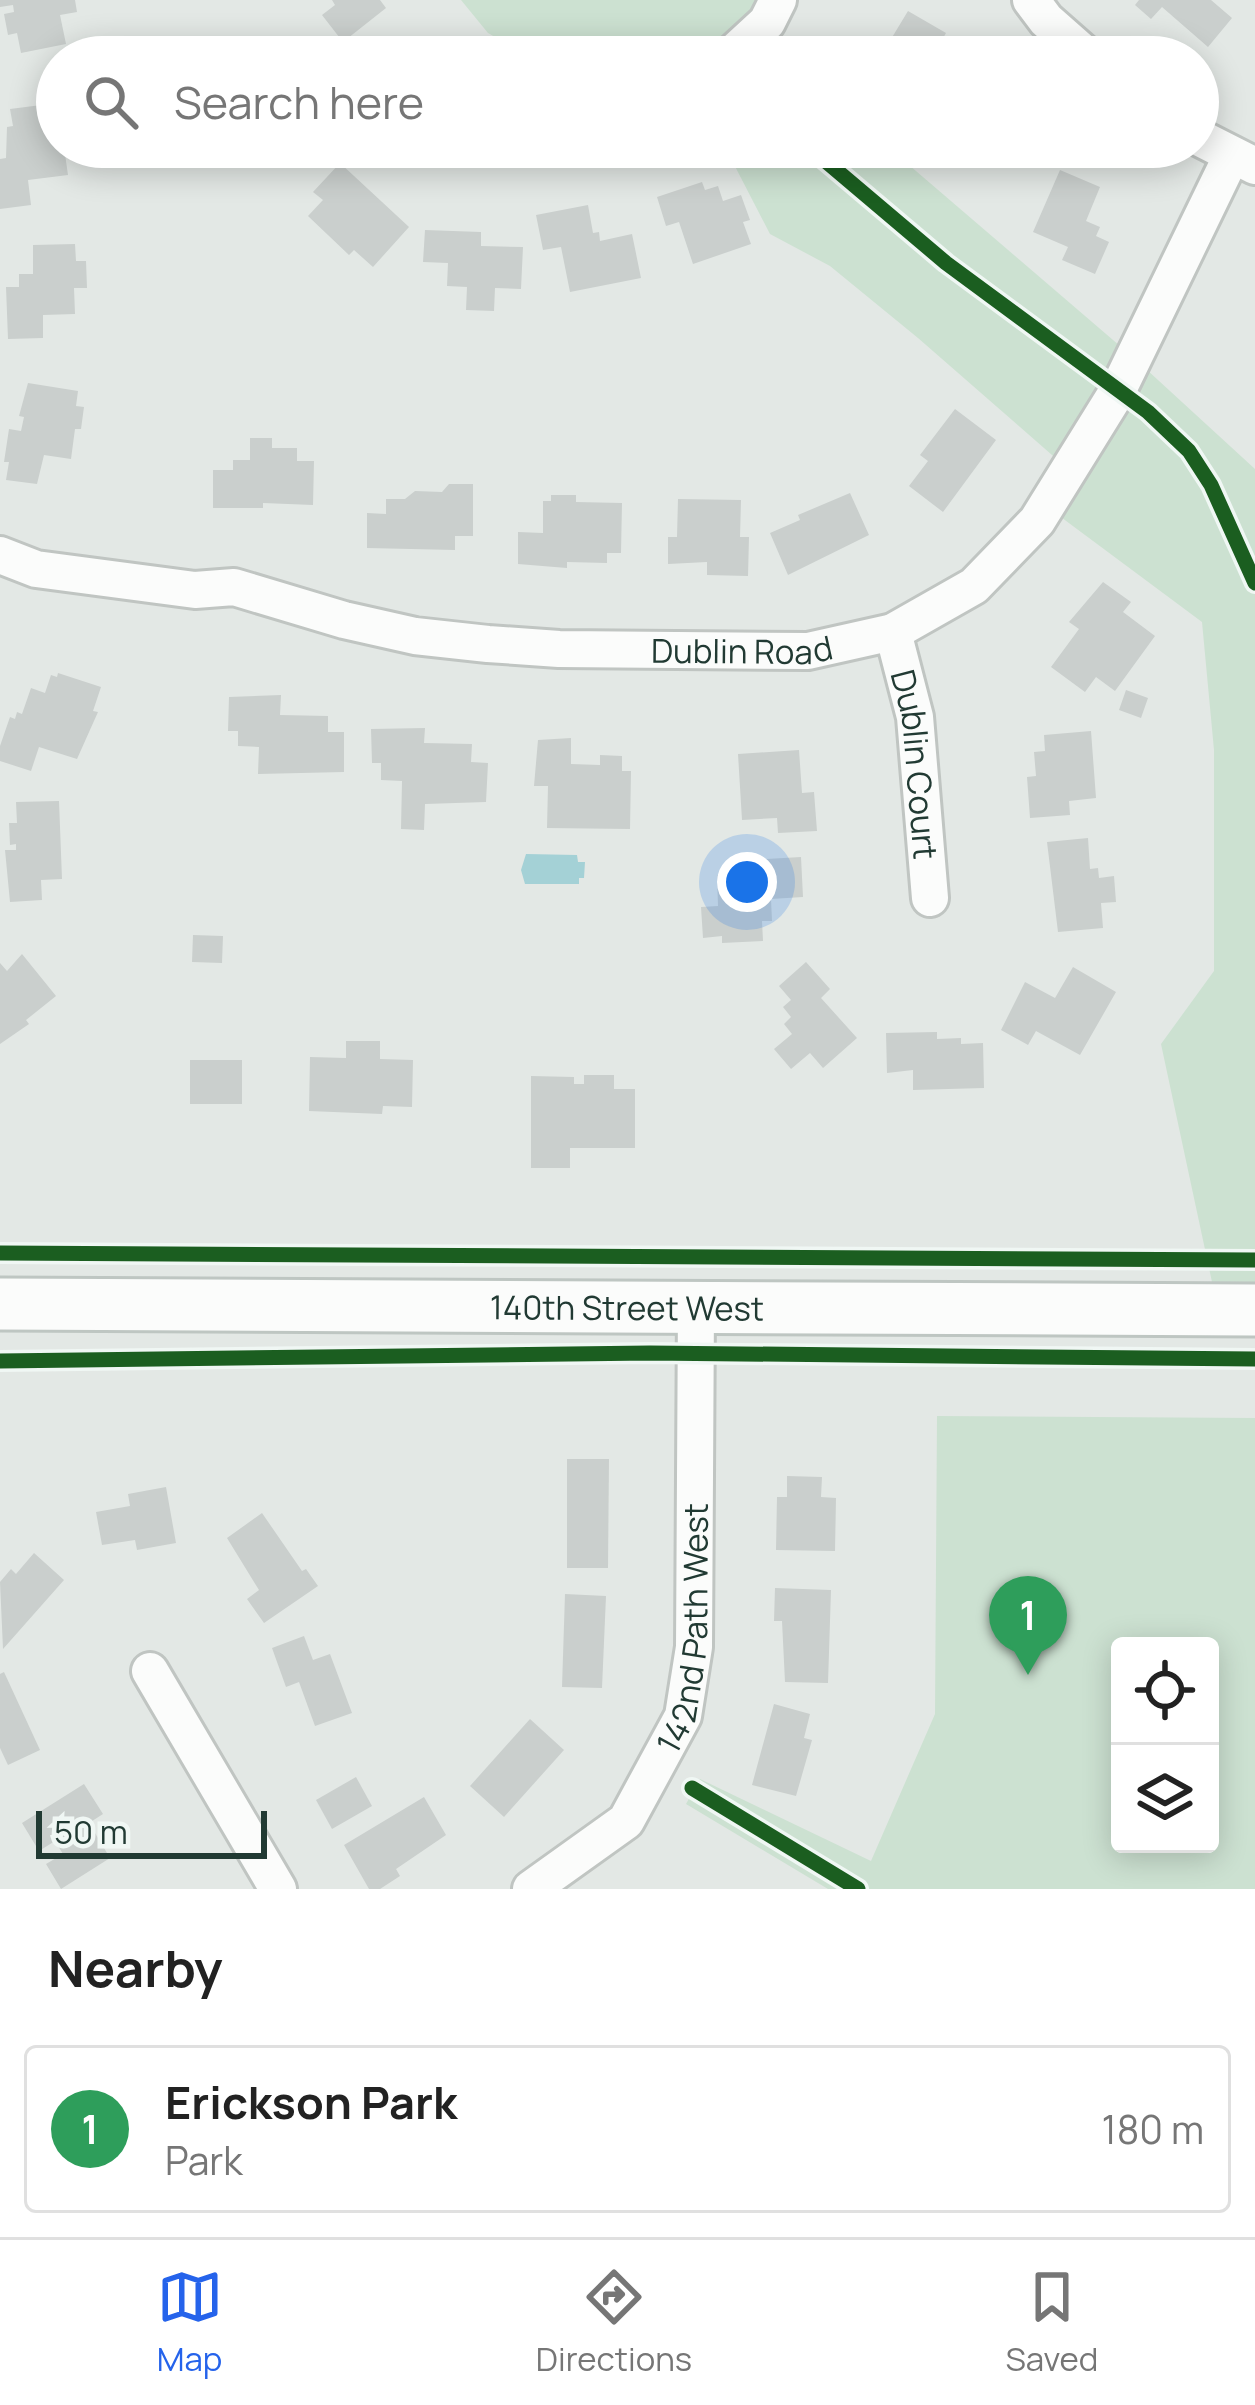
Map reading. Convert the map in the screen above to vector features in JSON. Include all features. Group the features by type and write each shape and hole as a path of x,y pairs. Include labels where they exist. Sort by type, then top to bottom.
{"street":[{"path":"752,36 767,22 778,0"},
{"path":"1031,0 1064,36"},
{"name":"Dublin Road","path":"0,555 36,569 195,590 234,587 415,636 488,644 808,651 893,632 974,586 1037,521 1117,392 1243,161"},
{"name":"Dublin Court","path":"893,632 915,717 930,898"},
{"name":"140th Street West","path":"0,1304 1255,1310"},
{"name":"142nd Path West","path":"531,1889 626,1821 683,1716 694,1647 696,1306"},
{"path":"150,1671 278,1889"}],"green space":[{"path":"461,0 778,0 767,22 780,36 488,33"},
{"path":"736,168 912,168 1255,469 1255,1310 1218,1310 1161,1044 1214,971 1214,750 1202,622 1046,506 1068,469 830,266 770,234"},
{"path":"937,1416 1255,1418 1255,1889 828,1889 686,1804 700,1779 871,1861 935,1714"}],"water":[{"path":"526,854 577,855 578,862 585,862 584,878 579,878 579,884 525,884 521,870"}],"building":[{"path":"0,0 75,0 77,12 60,15 64,36 36,36 36,50 21,53 17,33 8,35 4,14 14,12 13,5 0,7"},
{"path":"332,0 380,0 386,8 351,36 338,36 322,15 335,5"},
{"path":"1139,0 1211,0 1232,18 1217,36 1195,36 1162,7 1151,19 1135,5"},
{"path":"908,11 946,33 944,36 893,36"},
{"path":"36,106 36,168 67,168 68,175 28,180 31,205 0,209 0,159 6,158 7,127 13,126 10,109"},
{"path":"335,168 345,168 409,227 373,267 354,250 349,255 308,216 323,200 313,192"},
{"path":"1060,170 1100,187 1086,221 1100,227 1096,236 1109,242 1095,274 1062,260 1068,247 1033,232"},
{"path":"702,182 705,190 718,186 723,201 741,195 750,220 743,222 751,244 693,264 679,222 666,226 657,197"},
{"path":"588,205 593,233 599,232 600,241 632,234 641,278 570,292 561,247 543,250 536,215"},
{"path":"425,230 481,232 481,246 523,247 521,289 495,288 494,311 466,310 467,287 447,286 448,263 423,262"},
{"path":"75,244 76,261 86,261 87,288 74,288 75,314 43,315 43,338 8,339 6,287 19,287 19,274 33,274 33,245"},
{"path":"28,383 78,391 76,406 84,407 71,459 44,455 37,484 6,480 9,462 4,462 9,429 21,431 24,417 19,416"},
{"path":"955,409 996,440 943,512 909,486 928,461 920,455"},
{"path":"250,438 272,438 272,448 297,448 297,461 314,461 313,505 213,508 213,470 233,470 233,460 250,460"},
{"path":"449,484 473,484 473,536 455,536 455,550 367,548 367,513 386,514 386,499 405,499 415,491 442,492"},
{"path":"850,493 869,535 788,575 770,533"},
{"path":"551,495 576,495 576,502 622,503 621,553 607,553 607,563 567,562 567,568 518,564 518,532 543,533 543,501 551,501"},
{"path":"678,499 741,500 740,537 749,537 748,576 707,575 707,562 668,564 668,537 677,537"},
{"path":"1103,582 1131,602 1123,612 1155,636 1115,691 1096,677 1085,692 1051,667 1079,629 1069,622"},
{"path":"51,675 101,687 93,711 98,712 77,759 39,747 31,771 0,761 10,717 22,714 31,688 45,693"},
{"path":"1126,690 1148,698 1141,718 1119,710"},
{"path":"281,695 280,715 328,716 328,732 344,732 344,772 258,774 259,747 238,746 238,731 228,731 229,697"},
{"path":"425,728 424,743 472,744 471,762 488,763 486,802 425,804 424,830 401,829 402,781 381,780 381,763 372,763 371,729"},
{"path":"1091,731 1096,798 1069,801 1070,815 1030,818 1027,777 1036,776 1034,752 1045,751 1044,735"},
{"path":"571,738 571,764 600,765 600,755 622,756 622,771 631,771 630,829 547,828 548,786 534,786 538,740"},
{"path":"799,750 802,793 814,792 817,831 778,833 777,818 742,820 738,754"},
{"path":"59,801 62,879 41,880 42,900 10,902 5,850 16,850 16,844 10,845 9,823 17,823 16,802"},
{"path":"1088,838 1090,869 1098,868 1099,878 1114,876 1116,902 1101,903 1103,928 1058,932 1047,842"},
{"path":"801,857 803,897 771,899 772,921 762,921 763,941 722,943 722,936 703,938 701,907 718,906 717,875 749,874 748,860"},
{"path":"193,935 223,936 222,963 192,962"},
{"path":"22,954 56,996 26,1020 29,1024 0,1044 0,963 7,971"},
{"path":"806,962 830,989 821,998 857,1038 823,1068 810,1053 791,1069 774,1049 792,1034 784,1024 791,1017 783,1007 791,1000 779,986"},
{"path":"1073,967 1116,992 1080,1055 1036,1031 1028,1045 1001,1030 1025,982 1055,998"},
{"path":"937,1032 937,1039 983,1043 984,1088 913,1090 913,1070 887,1073 886,1033"},
{"path":"346,1041 380,1041 380,1059 413,1060 412,1107 383,1106 382,1114 309,1111 310,1057 346,1058"},
{"path":"190,1060 242,1060 242,1104 190,1104"},
{"path":"584,1075 614,1075 614,1089 635,1089 635,1148 570,1148 570,1168 531,1168 531,1076 574,1077 574,1084 584,1084"},
{"path":"567,1459 609,1459 608,1568 567,1568"},
{"path":"787,1476 822,1477 821,1497 836,1498 835,1551 776,1550 777,1497 787,1497"},
{"path":"166,1487 176,1543 137,1550 135,1540 102,1545 96,1512 130,1506 128,1494"},
{"path":"262,1513 318,1586 264,1623 247,1599 259,1590 227,1538"},
{"path":"34,1553 64,1580 3,1649 0,1582 11,1569 16,1574"},
{"path":"775,1588 831,1590 828,1683 785,1682 782,1621 774,1621"},
{"path":"565,1594 606,1596 602,1688 562,1687"},
{"path":"304,1636 313,1660 330,1654 352,1713 315,1726 299,1682 286,1687 272,1648"},
{"path":"4,1672 40,1750 8,1765 0,1748 0,1674"},
{"path":"774,1704 810,1714 804,1738 812,1740 796,1796 752,1785"},
{"path":"530,1719 564,1750 504,1817 470,1786"},
{"path":"356,1777 372,1806 332,1829 316,1800"},
{"path":"84,1784 103,1814 89,1823 110,1858 61,1889 46,1864 63,1854 55,1841 39,1851 22,1823"},
{"path":"424,1797 446,1835 396,1869 400,1876 380,1889 369,1889 344,1845"}],"cycle path":[{"path":"834,168 946,263 1148,412 1189,451 1211,485 1255,583"},
{"path":"0,1253 1255,1260"},
{"path":"0,1361 650,1353 1255,1359"},
{"path":"692,1788 858,1889"}],"place":[{"name":"Erickson Park","path":"1028,1675"}]}
